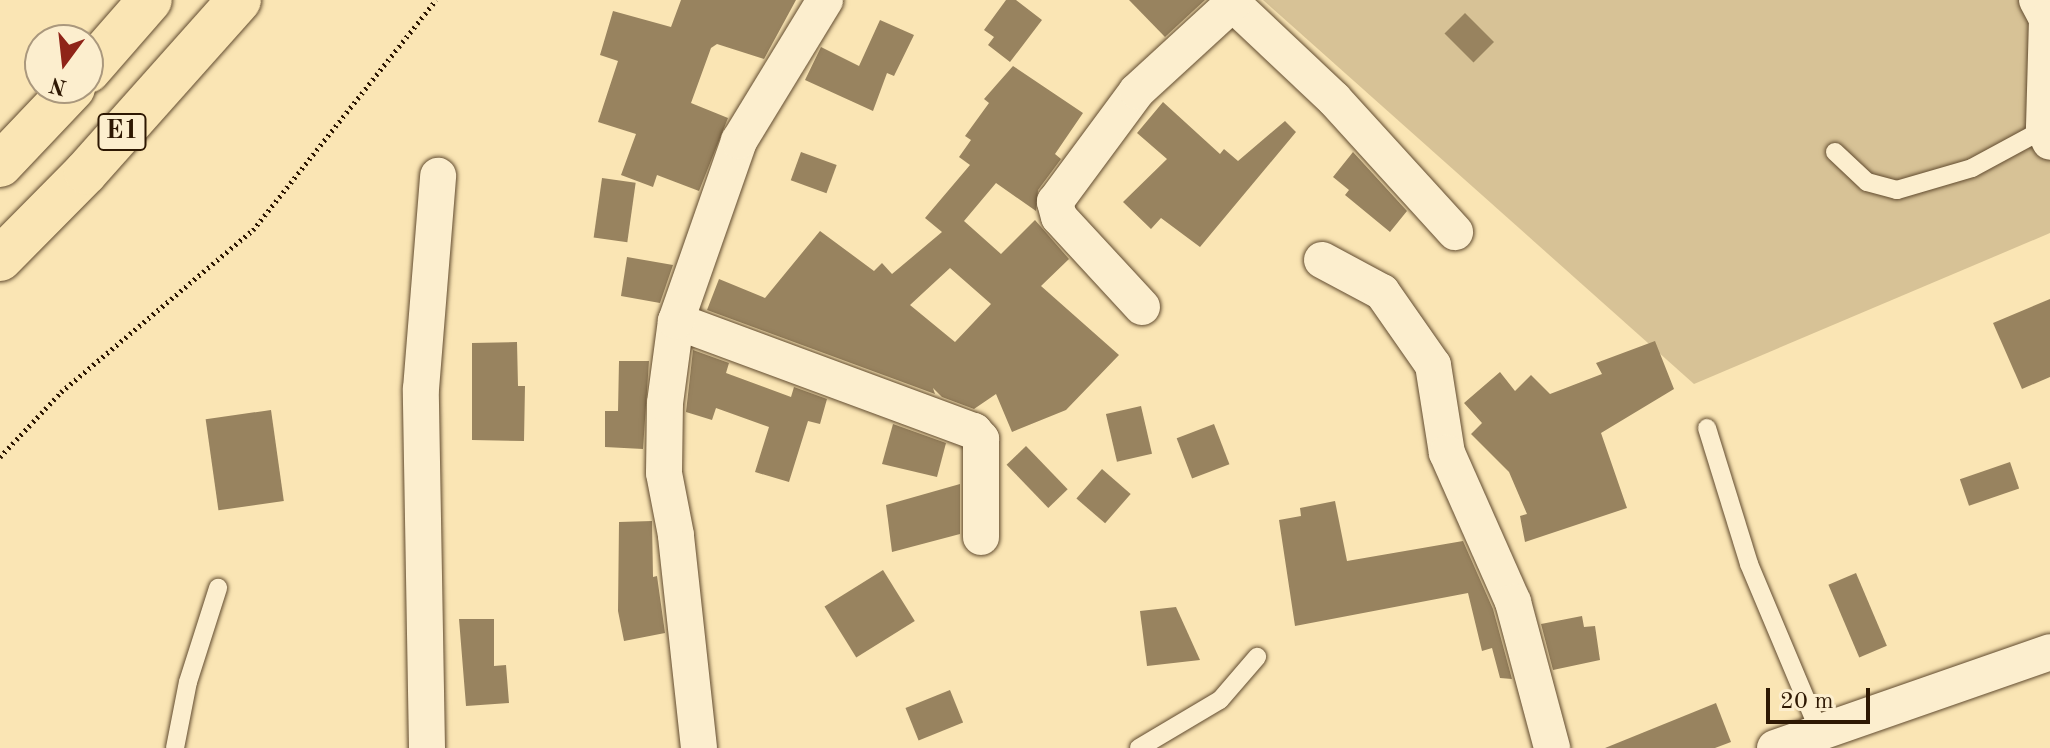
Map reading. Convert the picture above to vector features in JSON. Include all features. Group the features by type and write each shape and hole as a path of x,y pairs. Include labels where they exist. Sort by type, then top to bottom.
{"highway":[{"name":"E1","path":"104,53 150,0"},
{"name":"E1","path":"0,259 86,172 239,0"},
{"name":"E1","path":"0,165 58,104"}],"street":[{"path":"699,748 676,535 664,473 665,403 676,321 739,141 825,0"},
{"path":"1142,307 1059,217 1055,202 1137,91 1231,2 1334,99 1455,232"},
{"path":"2045,12 2047,136"},
{"path":"427,748 421,389 438,176"},
{"path":"1322,260 1382,292 1420,340 1433,365 1447,453 1513,602 1552,748"},
{"path":"676,321 974,431 981,439 981,537"},
{"path":"1775,748 2050,652"}],"lane":[{"path":"1835,152 1867,182 1897,190 1972,168 2047,136"},
{"path":"1707,428 1749,564 1820,733"},
{"path":"175,748 188,682 218,588"},
{"path":"1139,748 1220,700 1257,657"}],"path":[{"path":"0,457 61,392 253,230 436,0"}],"shaded area":[{"path":"1263,0 2050,0 2050,233 1694,384"}],"building":[{"path":"681,0 796,0 764,59 717,44 711,48 691,103 728,118 699,191 657,175 653,187 621,175 636,134 598,122 618,61 600,55 613,11 671,27"},
{"path":"1006,0 1016,0 1042,20 1010,62 988,45 994,37 984,30"},
{"path":"1129,0 1205,0 1165,37"},
{"path":"1465,13 1494,42 1473,62 1444,34"},
{"path":"880,20 914,35 894,76 887,73 873,111 805,80 821,47 859,66"},
{"path":"1013,66 1083,113 1055,154 1061,159 1038,190 1036,211 996,183 964,221 1001,254 1035,220 1069,259 1041,286 1119,355 1066,410 1012,432 996,394 974,409 942,397 933,388 935,394 707,310 719,279 765,298 820,231 874,271 882,263 892,274 942,232 925,218 970,165 959,157 971,140 965,136 989,103 984,99","holes":["950,268 991,304 955,342 910,305"]},
{"path":"1163,102 1220,154 1224,149 1238,161 1285,121 1296,132 1200,247 1161,218 1151,229 1123,202 1167,159 1137,133"},
{"path":"801,152 837,165 826,193 791,180"},
{"path":"1353,152 1407,211 1390,232 1345,195 1349,190 1333,177"},
{"path":"602,178 636,183 627,242 594,237"},
{"path":"627,257 673,265 660,303 621,296"},
{"path":"2050,299 2050,377 2022,389 1993,323"},
{"path":"1655,341 1674,389 1601,433 1627,508 1525,542 1520,516 1527,514 1509,472 1471,434 1482,423 1464,403 1500,372 1515,391 1531,375 1550,394 1602,374 1596,363"},
{"path":"517,342 518,386 525,386 524,441 472,440 472,343"},
{"path":"693,350 729,363 726,373 791,397 794,387 827,399 820,424 808,421 789,482 755,472 769,427 716,408 712,420 686,412"},
{"path":"619,361 649,361 643,449 605,447 605,411 618,411"},
{"path":"1141,406 1152,454 1117,462 1106,414"},
{"path":"271,410 284,501 218,510 206,419"},
{"path":"893,424 946,443 937,477 882,464"},
{"path":"1214,424 1229,464 1192,478 1177,438"},
{"path":"1026,446 1068,489 1048,508 1007,465"},
{"path":"2010,462 2019,488 1969,506 1960,479"},
{"path":"1102,469 1131,494 1105,523 1076,498"},
{"path":"960,484 960,534 892,552 886,505"},
{"path":"1335,501 1347,561 1463,541 1493,609 1512,679 1500,678 1492,648 1482,651 1468,593 1295,626 1279,520 1301,516 1300,508"},
{"path":"652,521 653,577 657,576 665,633 624,641 618,611 619,522"},
{"path":"883,570 915,621 856,657 824,607"},
{"path":"1856,573 1887,646 1859,657 1828,585"},
{"path":"1176,607 1200,660 1147,666 1140,611"},
{"path":"1582,616 1584,627 1595,626 1600,660 1553,670 1541,624"},
{"path":"459,619 494,619 494,666 506,665 509,703 466,706"},
{"path":"950,690 963,722 919,740 905,708"},
{"path":"1716,703 1731,742 1715,748 1605,748"}]}
